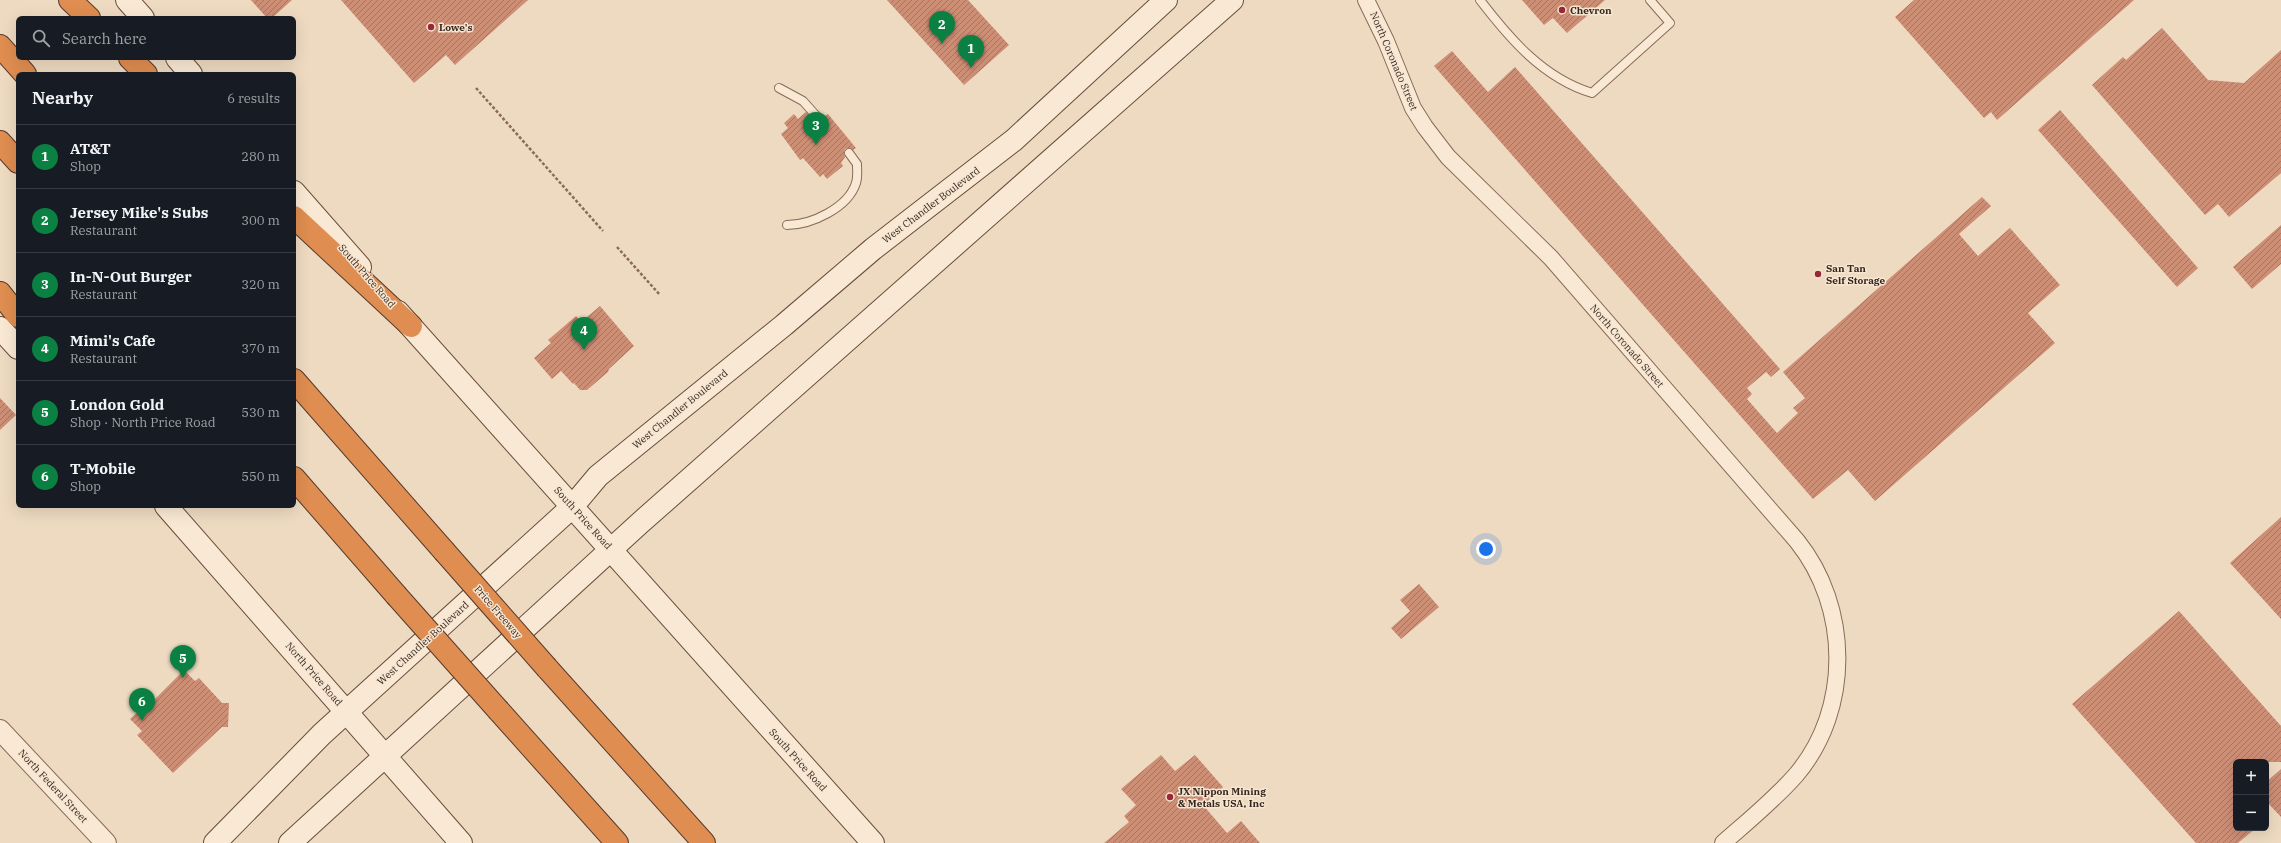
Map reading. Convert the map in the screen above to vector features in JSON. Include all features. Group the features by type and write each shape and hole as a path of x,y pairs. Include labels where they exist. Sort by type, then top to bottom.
{"highway":[{"path":"70,0 87,16"},
{"path":"0,46 23,72"},
{"path":"132,60 144,72"},
{"path":"0,142 16,160"},
{"path":"296,219 411,326"},
{"path":"0,293 16,313"},
{"name":"Price Freeway","path":"296,382 547,668 704,843"},
{"path":"296,480 617,843"}],"main road":[{"path":"127,0 141,16"},
{"name":"West Chandler Boulevard","path":"216,843 322,734 572,507 598,476 784,325 873,249 1014,140 1166,0"},
{"path":"290,843 611,550 1232,0"},
{"path":"179,60 189,72"},
{"name":"South Price Road","path":"296,194 411,326 873,843"},
{"path":"0,328 16,346"},
{"name":"North Price Road","path":"168,508 461,843"}],"street":[{"name":"North Coronado Street","path":"1366,0 1386,41 1413,108 1434,139 1488,199 1550,258 1809,555 1827,594 1836,633 1837,680 1830,711 1817,742 1796,774 1766,805 1722,843"},
{"name":"North Federal Street","path":"0,730 106,843"}],"lane":[{"path":"1480,0 1508,35 1540,66 1578,89 1592,93 1670,23 1650,0"},
{"path":"779,88 803,101 820,120"},
{"path":"787,225 801,225 818,219 850,194 856,182 857,164 849,153"}],"path":[{"path":"476,88 603,231"},
{"path":"617,247 660,295"}],"building":[{"path":"251,0 292,0 274,16 265,16"},
{"name":"Lowe's","path":"341,0 528,0 455,65 446,55 414,83"},
{"path":"887,0 968,0 1009,45 964,85"},
{"name":"Chevron","path":"1522,0 1605,0 1567,33 1553,18 1544,25"},
{"path":"1914,0 2134,0 1997,120 1991,112 1984,118 1895,17"},
{"path":"2162,28 2208,80 2244,83 2281,50 2281,173 2229,217 2218,204 2205,215 2092,85 2123,57 2126,60"},
{"path":"1452,51 1488,92 1515,67 1780,369 1771,377 1766,372 1747,388 1752,394 1747,399 1777,433 1798,413 1793,408 1805,398 1783,372 1982,197 1991,206 1959,234 1978,256 2010,228 2060,285 2028,313 2055,343 1875,501 1848,470 1813,499 1434,66"},
{"path":"2060,110 2198,268 2177,287 2038,130"},
{"path":"806,112 819,125 824,124 824,117 828,114 856,148 853,150 849,148 845,149 845,157 841,163 843,166 827,179 823,174 820,177 803,158 800,160 781,134 788,128 784,123 794,114 798,119"},
{"path":"2281,225 2281,264 2252,289 2233,267"},
{"path":"600,306 634,346 609,369 608,372 587,390 580,390 561,371 552,379 534,358 551,343 548,340 576,316 581,322"},
{"path":"0,398 16,415 0,430"},
{"path":"2281,517 2281,619 2230,563"},
{"path":"1419,584 1439,607 1401,639 1391,628 1410,611 1400,600"},
{"path":"2179,611 2281,726 2281,762 2269,762 2269,759 2233,759 2233,831 2252,831 2238,843 2196,843 2072,704"},
{"path":"184,670 195,681 199,678 222,703 229,703 228,727 222,727 173,773 137,735 142,731 130,719 147,703 149,705"},
{"name":"JX Nippon Mining & Metals USA, Inc","path":"1161,755 1175,771 1195,755 1223,787 1203,805 1227,833 1241,821 1260,843 1104,843 1129,822 1124,816 1136,805 1121,789"},
{"path":"2281,769 2281,817 2269,804 2269,779"}],"place":[{"name":"Chevron","path":"1562,10"},
{"name":"Lowe's","path":"431,27"},
{"name":"Jersey Mike's Subs","path":"942,44"},
{"name":"AT&T","path":"971,68"},
{"name":"In-N-Out Burger","path":"816,145"},
{"name":"San Tan Self Storage","path":"1818,274"},
{"name":"Mimi's Cafe","path":"584,350"},
{"name":"London Gold","path":"183,678"},
{"name":"T-Mobile","path":"142,721"},
{"name":"JX Nippon Mining & Metals USA, Inc","path":"1170,797"}]}
